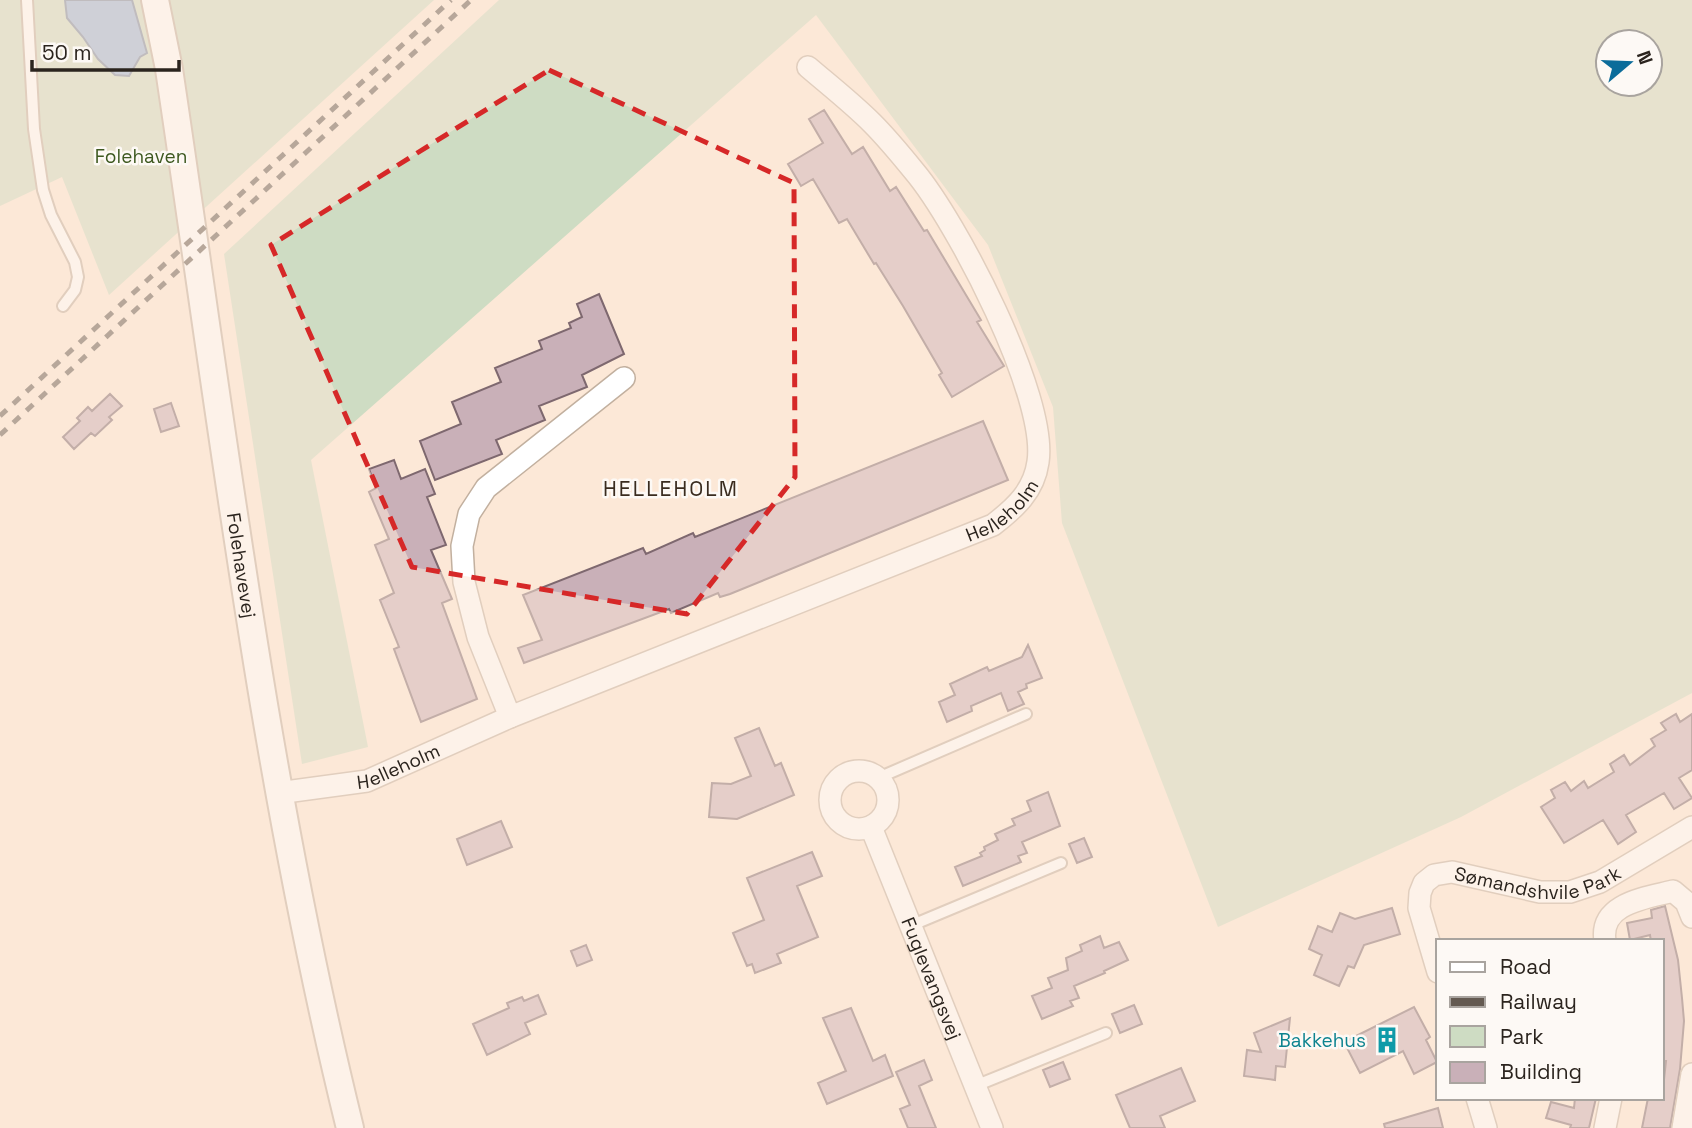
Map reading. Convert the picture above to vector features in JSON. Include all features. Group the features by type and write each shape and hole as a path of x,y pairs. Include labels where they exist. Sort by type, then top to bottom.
{"street":[{"name":"Folehavevej","path":"155,0 169,69 253,648 278,793 350,1128"},
{"name":"Helleholm","path":"278,793 367,781 510,717 993,525 1017,506 1030,487 1038,462 1038,433 1027,391 992,300 955,233 917,174 872,123 808,67"},
{"path":"510,717 478,637 464,582 461,546 469,514 486,488 624,378"},
{"path":"855,771 867,771 878,778 888,792 884,817 872,828 848,828 837,820 831,809 830,797 834,785 842,776 855,771"},
{"name":"Sømandshvile Park","path":"1436,965 1419,908 1424,883 1434,875 1452,872 1540,892 1570,892 1600,883 1692,827"},
{"name":"Fuglevangsvej","path":"872,828 992,1128"},
{"path":"1605,939 1608,918 1624,904 1673,891 1686,902 1692,917"},
{"path":"1683,1128 1692,1074"},
{"path":"1478,1100 1486,1128"},
{"path":"1605,1128 1611,1100"}],"lane":[{"path":"27,0 34,129 43,190 51,215 75,262 78,276 75,290 63,306"},
{"path":"878,778 1026,714"},
{"path":"911,926 1060,863"},
{"path":"975,1086 1106,1033"}],"highlighted area":[{"path":"549,70 794,183 795,477 687,614 412,567 271,245"}],"green space":[{"name":"Folehaven","path":"0,0 65,0 67,18 83,37 140,57 147,53 132,0 434,0 109,295 62,177 0,206"},
{"path":"499,0 1692,0 1692,693 1461,817 1218,927 1062,523 1053,407 988,245 816,15 311,460 368,747 302,764 224,254"}],"water":[{"path":"65,0 132,0 147,53 140,57 129,76 115,75 98,59 67,18"}],"building":[{"path":"824,110 852,154 863,147 890,191 896,187 924,231 927,230 981,320 977,322 1004,366 952,397 939,375 942,373 903,306 847,219 839,223 813,179 801,186 788,164 823,143 809,119"},
{"path":"599,294 624,354 582,375 587,387 539,406 545,420 496,440 502,454 435,480 420,441 461,424 452,402 501,382 495,368 542,349 539,341 571,328 569,323 582,317 577,304"},
{"path":"110,394 122,406 109,417 112,420 95,436 91,433 74,449 63,437 80,421 77,418 88,407 92,411"},
{"path":"171,403 179,426 161,432 154,409"},
{"path":"983,421 1008,480 730,594 720,597 718,593 671,613 669,609 524,663 518,648 542,640 523,595 643,548 646,554 693,533 695,537"},
{"path":"394,460 401,479 425,469 435,494 427,497 446,545 431,550 452,599 442,603 477,699 421,722 394,649 399,647 380,600 394,593 375,545 389,539 369,492 376,488 369,469"},
{"path":"1028,645 1042,678 1026,684 1027,688 1018,692 1024,704 1008,711 1001,693 971,706 972,711 947,722 939,702 955,695 950,684 987,667 989,671 1022,657"},
{"path":"1676,714 1680,722 1692,714 1692,770 1679,778 1692,798 1674,809 1664,793 1626,815 1636,832 1618,844 1603,820 1564,843 1541,807 1555,798 1551,790 1565,782 1571,791 1584,781 1588,788 1614,772 1610,764 1624,755 1630,765 1655,746 1651,739 1666,730 1661,723"},
{"path":"759,728 775,766 781,763 794,795 737,819 709,817 712,783 731,784 751,776 735,738"},
{"path":"1048,792 1060,826 1022,842 1027,853 1018,856 1021,862 963,886 955,867 982,856 980,853 985,850 984,847 998,840 995,834 1015,825 1012,819 1031,811 1027,801"},
{"path":"501,821 512,847 467,865 457,839"},
{"path":"1084,838 1092,857 1077,863 1069,844"},
{"path":"812,852 822,876 797,886 818,937 777,954 781,963 755,973 752,964 747,966 733,933 764,920 747,878"},
{"path":"1665,906 1678,960 1682,998 1684,1021 1680,1069 1670,1128 1642,1128 1648,1100 1664,1100 1664,939 1651,939 1650,935 1630,939 1627,923 1652,918 1651,910"},
{"path":"1392,908 1400,934 1364,945 1354,968 1348,966 1339,986 1314,975 1322,955 1309,949 1318,926 1332,932 1340,913 1355,919"},
{"path":"1100,936 1104,948 1119,942 1128,960 1074,986 1079,998 1070,1001 1073,1006 1042,1019 1032,996 1052,988 1048,978 1068,970 1066,958 1082,951 1080,945"},
{"path":"586,945 592,960 577,966 571,951"},
{"path":"538,995 546,1014 525,1023 530,1034 487,1055 473,1024 509,1008 507,1003 522,997 524,1001"},
{"path":"1134,1005 1142,1024 1120,1033 1112,1014"},
{"name":"Bakkehus","path":"1414,1007 1430,1037 1426,1040 1436,1063 1414,1074 1403,1051 1360,1073 1344,1042"},
{"path":"851,1008 873,1061 885,1055 893,1076 827,1104 818,1083 846,1071 823,1018"},
{"path":"1290,1018 1285,1067 1276,1066 1275,1080 1244,1076 1247,1050 1261,1052 1254,1033"},
{"path":"924,1060 932,1080 919,1086 936,1128 908,1128 900,1109 910,1105 896,1072"},
{"path":"1063,1062 1070,1079 1050,1087 1043,1070"},
{"path":"1181,1068 1195,1101 1160,1116 1165,1128 1130,1128 1116,1095"},
{"path":"1575,1100 1596,1100 1589,1128 1570,1128 1571,1125 1546,1118 1551,1102 1574,1108"},
{"path":"1438,1108 1443,1128 1385,1128 1384,1124"}],"railway":[{"path":"0,416 451,0"},
{"path":"0,435 471,0"}],"place":[{"name":"Bakkehus","path":"1387,1040"}],"district":[{"name":"HELLEHOLM","path":"671,488"}]}
